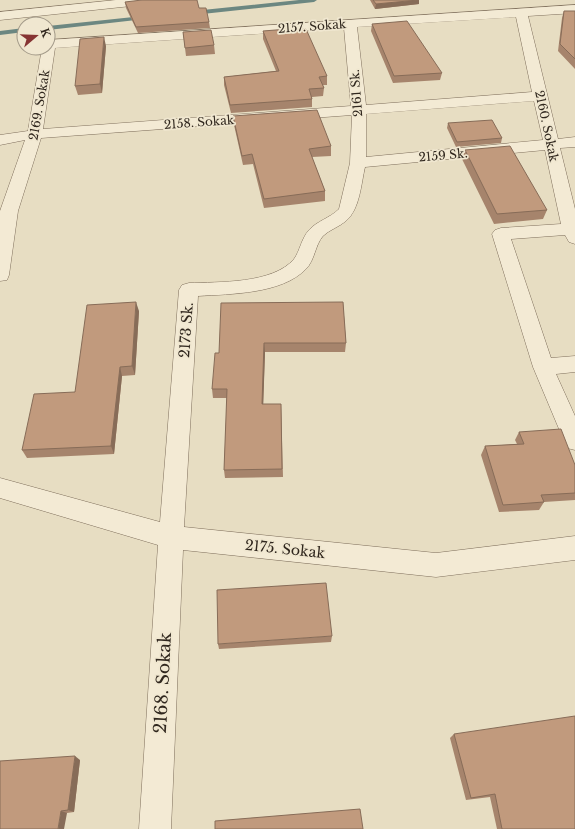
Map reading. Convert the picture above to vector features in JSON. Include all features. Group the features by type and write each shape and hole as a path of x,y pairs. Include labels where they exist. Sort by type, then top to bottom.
{"street":[{"path":"0,16 80,3 150,0"},
{"name":"2157. Sokak","path":"56,44 350,23 575,10"},
{"name":"2160. Sokak","path":"522,13 551,145 573,234"},
{"name":"2161 Sk.","path":"347,210 358,163 359,110 350,23"},
{"name":"2169. Sokak","path":"0,275 5,212 35,134 47,56"},
{"name":"2158. Sokak","path":"0,140 35,134 541,96"},
{"name":"2159 Sk.","path":"358,163 575,142"},
{"name":"2173 Sk.","path":"171,537 189,290 253,285 279,279 294,270 301,263 315,234 322,228 339,219 347,210"},
{"path":"573,234 501,234 543,367 575,441"},
{"path":"543,367 575,364"},
{"name":"2175. Sokak","path":"0,488 171,537 436,565 575,548"},
{"name":"2168. Sokak","path":"155,829 171,537"}],"building":[{"path":"142,0 197,0 199,8 206,8 209,22 136,27 125,2"},
{"path":"373,0 418,0 376,4"},
{"path":"564,11 575,11 575,59 560,44"},
{"path":"407,21 442,73 394,76 372,24"},
{"path":"306,29 327,76 319,77 324,88 309,89 312,99 230,105 224,77 279,71 263,31"},
{"path":"211,30 214,45 185,48 183,32"},
{"path":"104,37 100,84 75,86 80,39"},
{"path":"317,110 331,146 309,149 325,191 264,199 252,154 242,156 233,116"},
{"path":"492,120 502,138 457,142 448,123"},
{"path":"510,146 547,210 497,214 465,150"},
{"path":"136,302 132,366 120,367 111,446 22,450 34,394 75,392 87,305"},
{"path":"343,302 346,343 264,343 262,404 281,404 282,469 224,470 227,389 212,389 215,353 219,353 221,303"},
{"path":"561,429 575,465 575,493 541,495 544,502 503,505 485,446 524,444 519,432"},
{"path":"326,583 332,636 218,644 217,590"},
{"path":"575,716 575,829 502,829 495,794 471,798 454,734"},
{"path":"75,756 68,810 61,811 58,829 0,829 0,761"},
{"path":"360,809 363,829 215,829 215,821"}],"waterway":[{"path":"193,13 314,0"},
{"path":"56,27 143,18"},
{"path":"0,33 16,31"}]}
